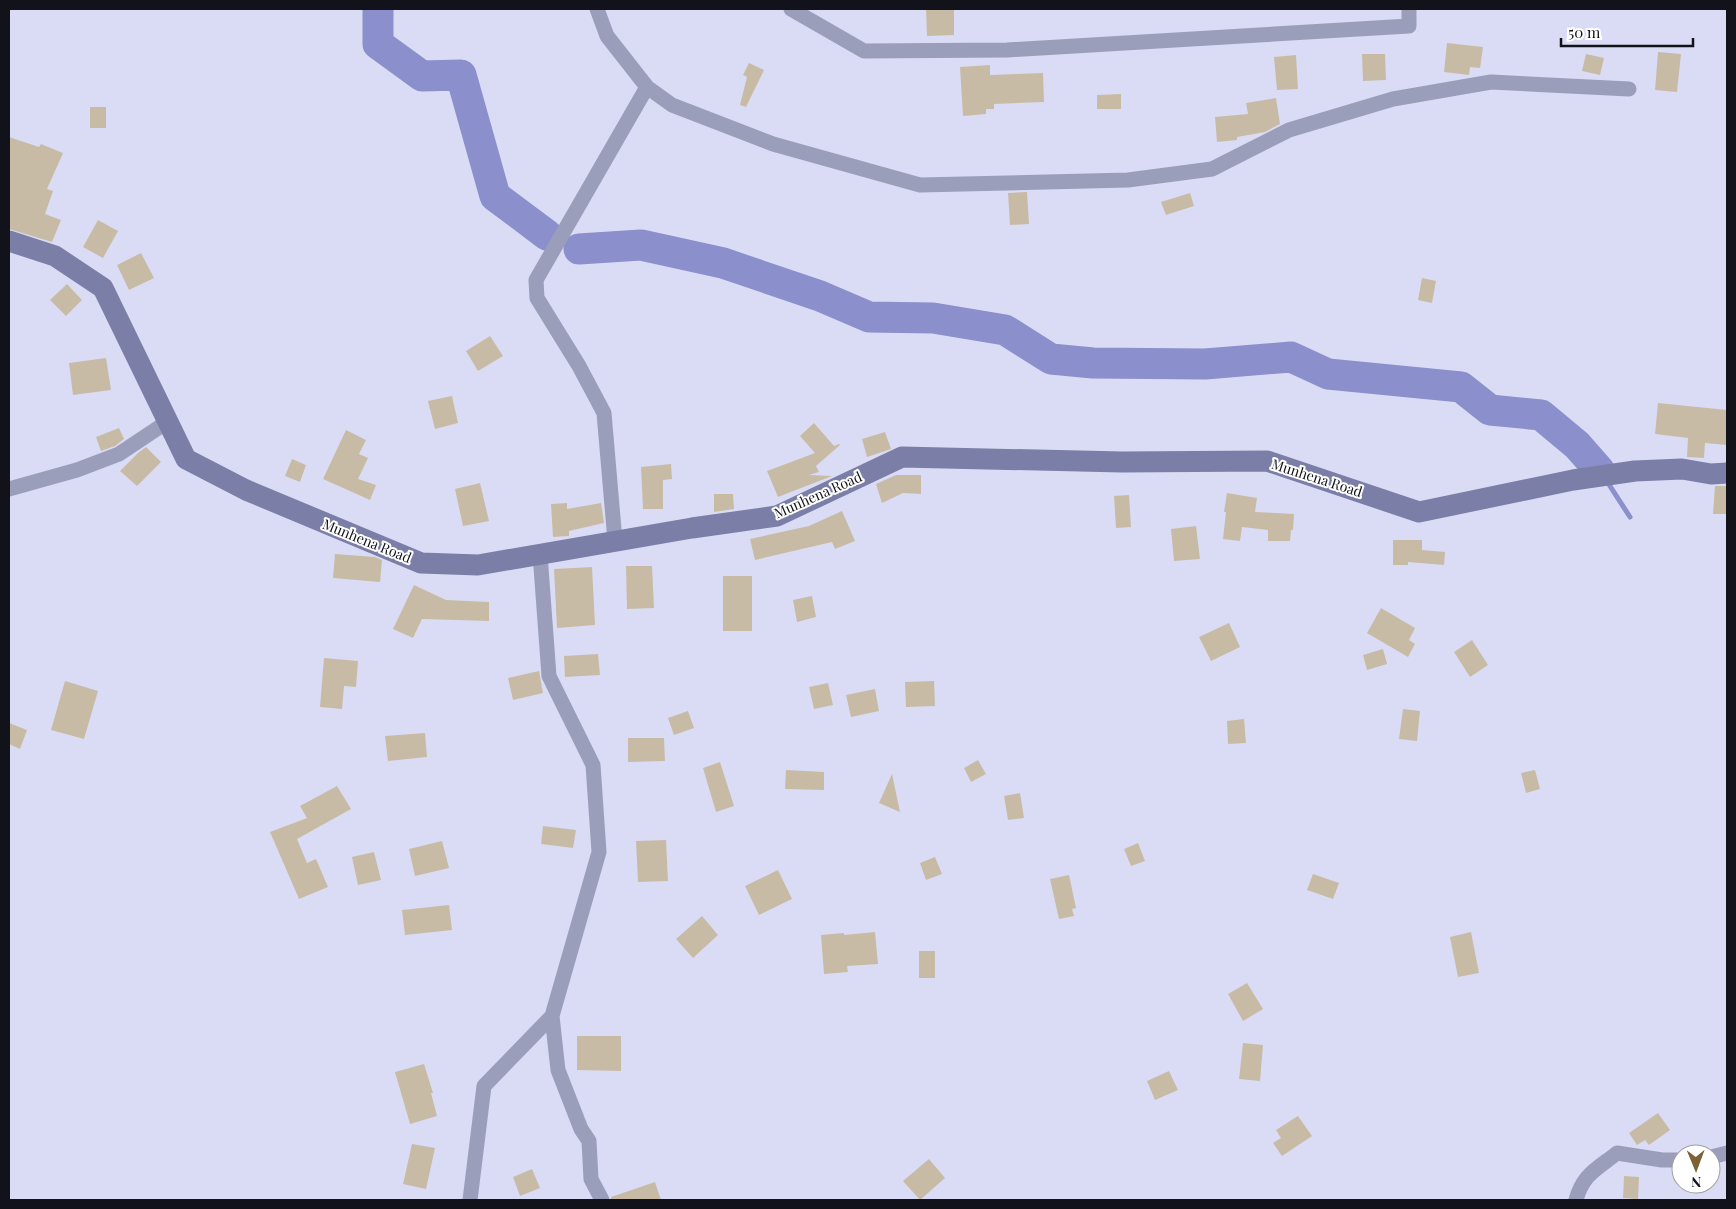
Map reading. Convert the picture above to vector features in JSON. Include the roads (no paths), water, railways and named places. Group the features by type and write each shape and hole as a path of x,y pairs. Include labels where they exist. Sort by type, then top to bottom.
{"street":[{"path":"598,9 607,36 647,87 672,105 773,144 920,185 1128,180 1212,169 1289,130 1393,99 1491,82 1630,88"},
{"path":"791,9 864,51 1007,50 1409,26 1409,9"},
{"path":"615,541 604,413 579,366 537,298 536,280 647,87"},
{"name":"Munhena Road","path":"9,241 55,256 103,288 186,460 246,490 421,563 478,565 692,528 777,516 902,457 1122,462 1267,461 1419,512 1573,480 1635,471 1682,469 1711,474 1727,473"},
{"path":"9,489 77,470 119,454 167,422"},
{"path":"540,554 549,676 593,765 599,852 552,1016 558,1070 581,1129 589,1141 591,1178 602,1200"},
{"path":"470,1200 484,1086 552,1016"},
{"path":"1576,1200 1585,1178 1617,1153 1671,1160"}],"waterway":[{"path":"378,9 378,44 422,76 461,75 495,196 547,235"},
{"path":"579,249 641,245 723,263 820,296 869,317 933,318 1005,330 1051,359 1093,363 1205,364 1291,357 1328,374 1461,387 1490,410 1541,415 1577,445 1599,470"},
{"path":"1608,483 1630,517"}]}
